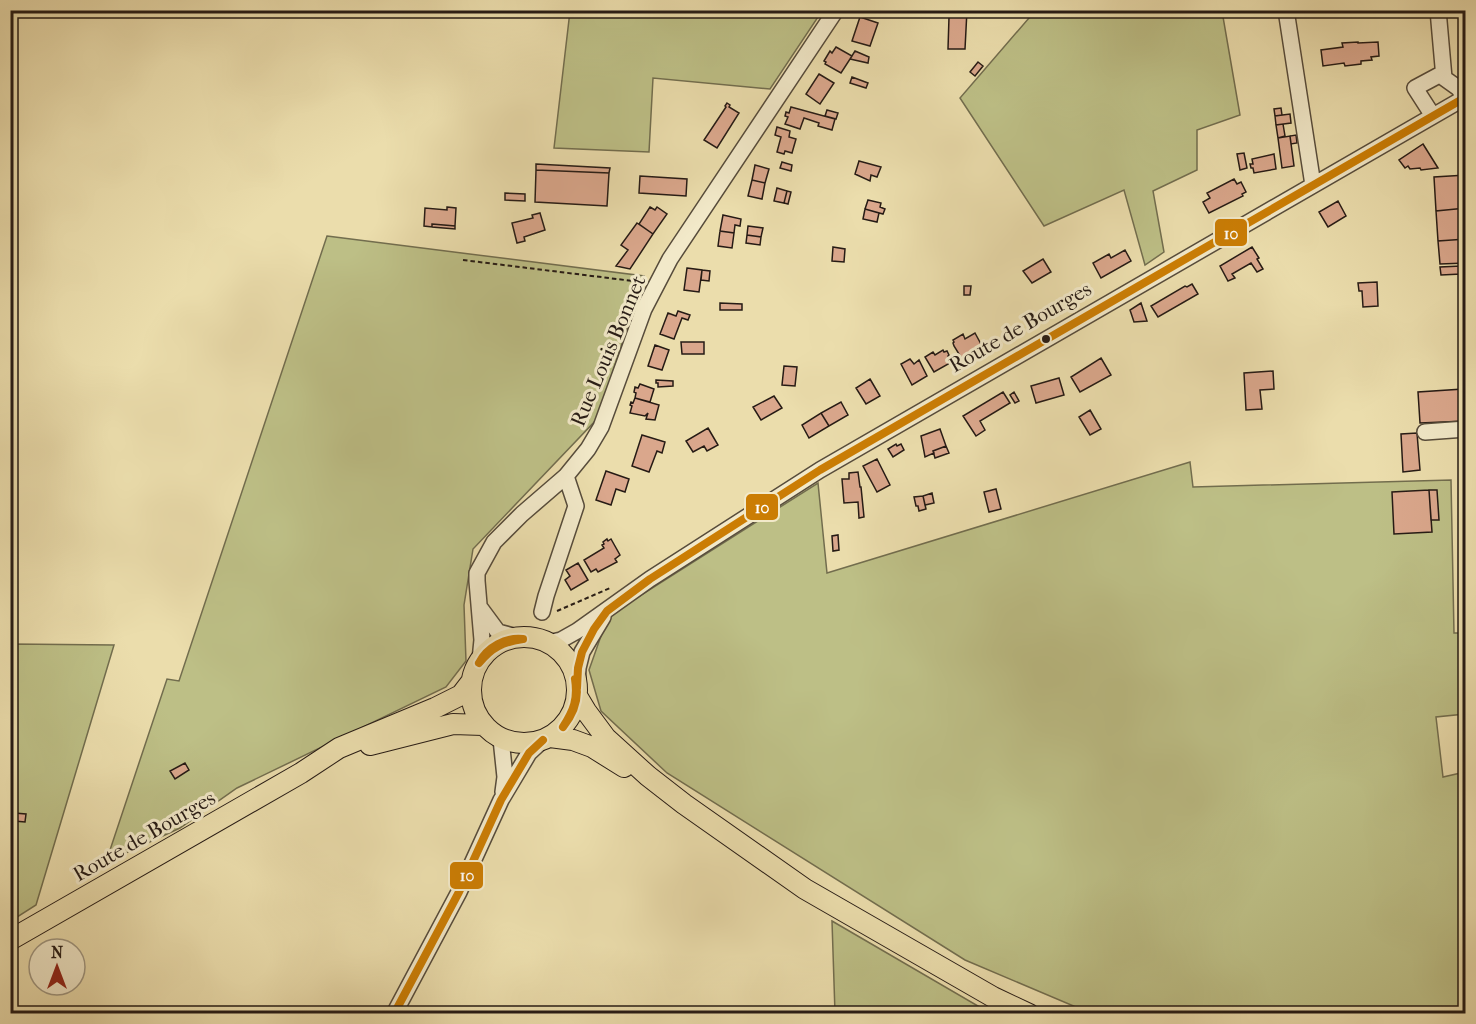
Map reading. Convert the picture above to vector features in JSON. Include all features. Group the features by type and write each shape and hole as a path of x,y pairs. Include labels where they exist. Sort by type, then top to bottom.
{"main road":[{"path":"684,804 592,747 573,740 547,739 526,744 501,739 483,725 472,706 471,682 480,660 498,644 517,638 536,638 548,643 565,656 574,672 577,692 586,711 606,738 648,776 684,804 805,889 993,997 1029,1014"},
{"path":"301,773 339,748 460,695 471,682"},
{"path":"547,739 560,730 571,716 577,692"},
{"path":"301,773 346,752 416,733 453,724 483,725"},
{"name":"Route de Bourges","path":"10,940 301,773"}],"street":[{"name":"Rue Louis Bonnet","path":"480,660 482,640 477,573 494,542 566,476 588,449 602,427 644,309 670,259 836,10"},
{"path":"1286,10 1313,185"},
{"path":"1438,10 1444,78 1458,88 1465,97"},
{"path":"1432,116 1415,88 1443,73"},
{"name":"Route de Bourges","path":"548,643 561,640 577,631 650,579 820,470 1465,97"},
{"path":"1425,432 1466,429"},
{"path":"542,612 576,506 566,476"},
{"path":"479,606 498,632 517,638"},
{"name":"Route de Bourges","path":"577,692 578,668 582,652 607,611"},
{"path":"501,739 505,777 501,800"},
{"path":"394,1014 459,892 501,800 529,753 547,739"}],"path":[{"path":"463,260 657,284"},
{"path":"542,612 560,610 617,584 627,596"}],"green space":[{"path":"496,11 570,11 503,13"},
{"path":"570,11 822,11 770,89 653,78 649,152 554,148"},
{"path":"1035,11 1222,11 1240,115 1197,130 1197,170 1153,191 1164,252 1145,265 1124,190 1044,226 960,98"},
{"path":"327,236 644,276 598,418 473,549 464,605 466,661 446,687 237,788 180,828 106,862 167,679 179,681"},
{"path":"1190,462 1193,487 1451,480 1454,633 1465,633 1465,714 1436,717 1443,777 1465,772 1465,1013 1090,1013 965,960 667,773 601,711 589,670 608,616 818,483 827,573"},
{"path":"11,644 114,645 36,905 11,921"},
{"path":"832,921 990,1013 835,1013"}],"building":[{"path":"946,10 967,10 965,49 948,49 949,17 946,17"},
{"path":"860,17 878,23 870,46 852,41"},
{"path":"1378,42 1379,56 1371,57 1372,60 1361,61 1361,64 1345,66 1344,63 1323,66 1321,50 1343,47 1342,43"},
{"path":"836,47 852,56 841,73 825,64 824,61 830,51 832,53"},
{"path":"855,51 869,57 868,63 850,59"},
{"path":"978,62 983,66 975,76 970,72"},
{"path":"819,74 834,83 820,104 806,94"},
{"path":"852,77 868,83 866,88 850,83"},
{"path":"727,103 739,113 717,148 704,140"},
{"path":"791,107 835,119 832,130 818,126 819,123 804,118 800,129 785,124 788,117 785,116 786,112 789,113"},
{"path":"1281,108 1282,115 1275,116 1274,109"},
{"path":"827,110 838,113 836,119 825,116"},
{"path":"1290,114 1291,123 1276,125 1275,116"},
{"path":"1283,124 1285,136 1278,138 1276,125"},
{"path":"777,127 790,131 789,137 796,139 792,153 777,152 781,137 775,135"},
{"path":"1296,135 1297,143 1291,144 1290,136"},
{"path":"1290,136 1294,166 1282,168 1278,138"},
{"path":"1423,144 1438,168 1421,170 1420,168 1410,169 1408,166 1405,168 1399,160"},
{"path":"1244,153 1247,168 1240,170 1237,154"},
{"path":"1274,154 1276,169 1254,173 1250,164 1253,164 1252,159"},
{"path":"859,161 881,167 877,177 871,175 870,181 855,174"},
{"path":"782,162 792,165 791,171 780,168"},
{"path":"536,164 610,168 609,173 536,170"},
{"path":"755,165 769,169 765,183 752,180"},
{"path":"536,170 609,173 607,206 535,202"},
{"path":"1466,175 1466,208 1436,211 1434,177"},
{"path":"640,176 687,179 686,196 639,193"},
{"path":"1234,179 1237,184 1241,182 1246,192 1242,194 1243,196 1209,213 1203,202 1210,198 1207,193"},
{"path":"752,180 765,183 762,199 748,196"},
{"path":"777,188 787,191 784,203 774,201"},
{"path":"787,191 791,192 788,204 784,203"},
{"path":"505,193 525,194 525,201 505,200"},
{"path":"868,200 881,203 880,207 885,209 883,214 865,209"},
{"path":"1338,201 1346,216 1328,227 1319,212"},
{"path":"447,207 456,208 455,226 432,224 432,227 424,226 425,208 447,210"},
{"path":"650,207 655,210 657,207 667,214 653,234 639,224"},
{"path":"1466,208 1466,239 1438,241 1436,211"},
{"path":"865,209 879,213 877,222 863,219"},
{"path":"540,213 545,230 524,237 525,241 517,243 512,223 533,218 532,215"},
{"path":"723,215 741,219 740,226 735,225 734,233 720,231"},
{"path":"637,223 653,234 630,269 616,266 628,250 621,245"},
{"path":"432,224 455,226 455,229 432,227"},
{"path":"748,226 763,228 761,237 747,235"},
{"path":"720,231 734,233 732,248 718,246"},
{"path":"747,235 761,237 760,245 746,243"},
{"path":"1466,239 1466,263 1440,264 1438,241"},
{"path":"833,247 845,249 844,262 832,261"},
{"path":"1252,247 1263,269 1257,272 1251,263 1232,274 1235,278 1228,281 1220,266"},
{"path":"1125,250 1131,261 1101,278 1093,263 1109,254 1111,258"},
{"path":"1043,259 1051,272 1032,283 1023,271"},
{"path":"1461,266 1461,274 1441,275 1440,267"},
{"path":"687,268 702,270 699,292 684,290"},
{"path":"702,270 710,271 709,281 701,280"},
{"path":"1377,282 1378,306 1363,307 1362,291 1359,291 1358,283"},
{"path":"1192,284 1198,294 1158,317 1151,306"},
{"path":"964,286 971,286 970,295 964,295"},
{"path":"720,303 742,304 742,310 720,310"},
{"path":"1141,303 1147,321 1134,322 1130,310"},
{"path":"678,311 690,315 688,320 682,318 674,339 660,334 668,313 676,316"},
{"path":"975,333 982,346 962,359 953,340 963,334 965,339"},
{"path":"681,342 704,342 704,354 682,354"},
{"path":"655,345 669,350 662,370 648,366"},
{"path":"943,350 947,351 950,363 934,372 925,357"},
{"path":"1101,358 1111,375 1080,392 1071,377"},
{"path":"910,359 914,364 919,360 927,376 912,385 901,364"},
{"path":"784,366 797,367 795,386 782,385"},
{"path":"1273,371 1274,389 1260,390 1262,409 1246,410 1244,373"},
{"path":"1059,378 1064,395 1036,403 1031,386"},
{"path":"870,379 880,396 866,404 856,388"},
{"path":"656,380 673,381 673,386 658,387"},
{"path":"1463,383 1466,383 1466,421 1420,423 1418,392 1463,389"},
{"path":"640,384 654,389 650,402 635,398 635,387 638,388"},
{"path":"1003,392 1010,403 980,421 985,430 976,436 963,416"},
{"path":"1014,392 1019,401 1015,403 1010,395"},
{"path":"774,396 782,408 761,420 753,407"},
{"path":"635,398 659,405 655,420 646,419 648,413 645,416 630,413 631,402 633,403"},
{"path":"841,402 848,415 829,426 821,413"},
{"path":"1090,410 1101,429 1090,435 1079,417"},
{"path":"821,413 829,426 809,438 802,425"},
{"path":"708,428 718,445 707,451 704,446 693,452 686,441"},
{"path":"940,429 946,446 925,457 921,436"},
{"path":"1417,433 1420,470 1403,472 1401,434"},
{"path":"642,435 665,442 662,453 657,451 649,472 632,466"},
{"path":"896,444 897,446 901,444 904,450 893,457 888,449"},
{"path":"946,446 949,453 935,458 933,451"},
{"path":"877,459 890,485 877,492 863,466"},
{"path":"606,471 629,479 625,492 616,489 611,505 596,500"},
{"path":"858,472 864,517 859,518 858,502 844,503 842,479 849,479 849,473"},
{"path":"996,489 1001,509 989,512 984,492"},
{"path":"1429,490 1432,532 1394,534 1392,492"},
{"path":"1429,490 1437,490 1439,520 1431,520"},
{"path":"932,493 934,503 925,505 923,496"},
{"path":"923,496 926,509 919,511 914,497"},
{"path":"838,535 839,550 833,551 832,536"},
{"path":"607,539 608,541 611,539 620,555 615,559 617,562 598,572 596,569 591,572 584,560 604,548 603,542"},
{"path":"578,563 588,580 571,590 565,580 570,576 566,570"},
{"path":"185,763 189,770 175,779 170,771"},
{"path":"14,813 26,814 25,822 14,821"}],"transit line":[{"name":"10","path":"577,688 582,652 594,629 607,611 650,579 820,470 1466,97"},
{"name":"10","path":"479,663 482,657 498,644 523,639"},
{"name":"10","path":"479,663 498,646 523,639"},
{"name":"10","path":"563,727 574,704 575,679"},
{"name":"10","path":"563,727 575,704 577,692 575,679"},
{"name":"10","path":"394,1014 459,892 501,800 529,753 543,740"}]}
